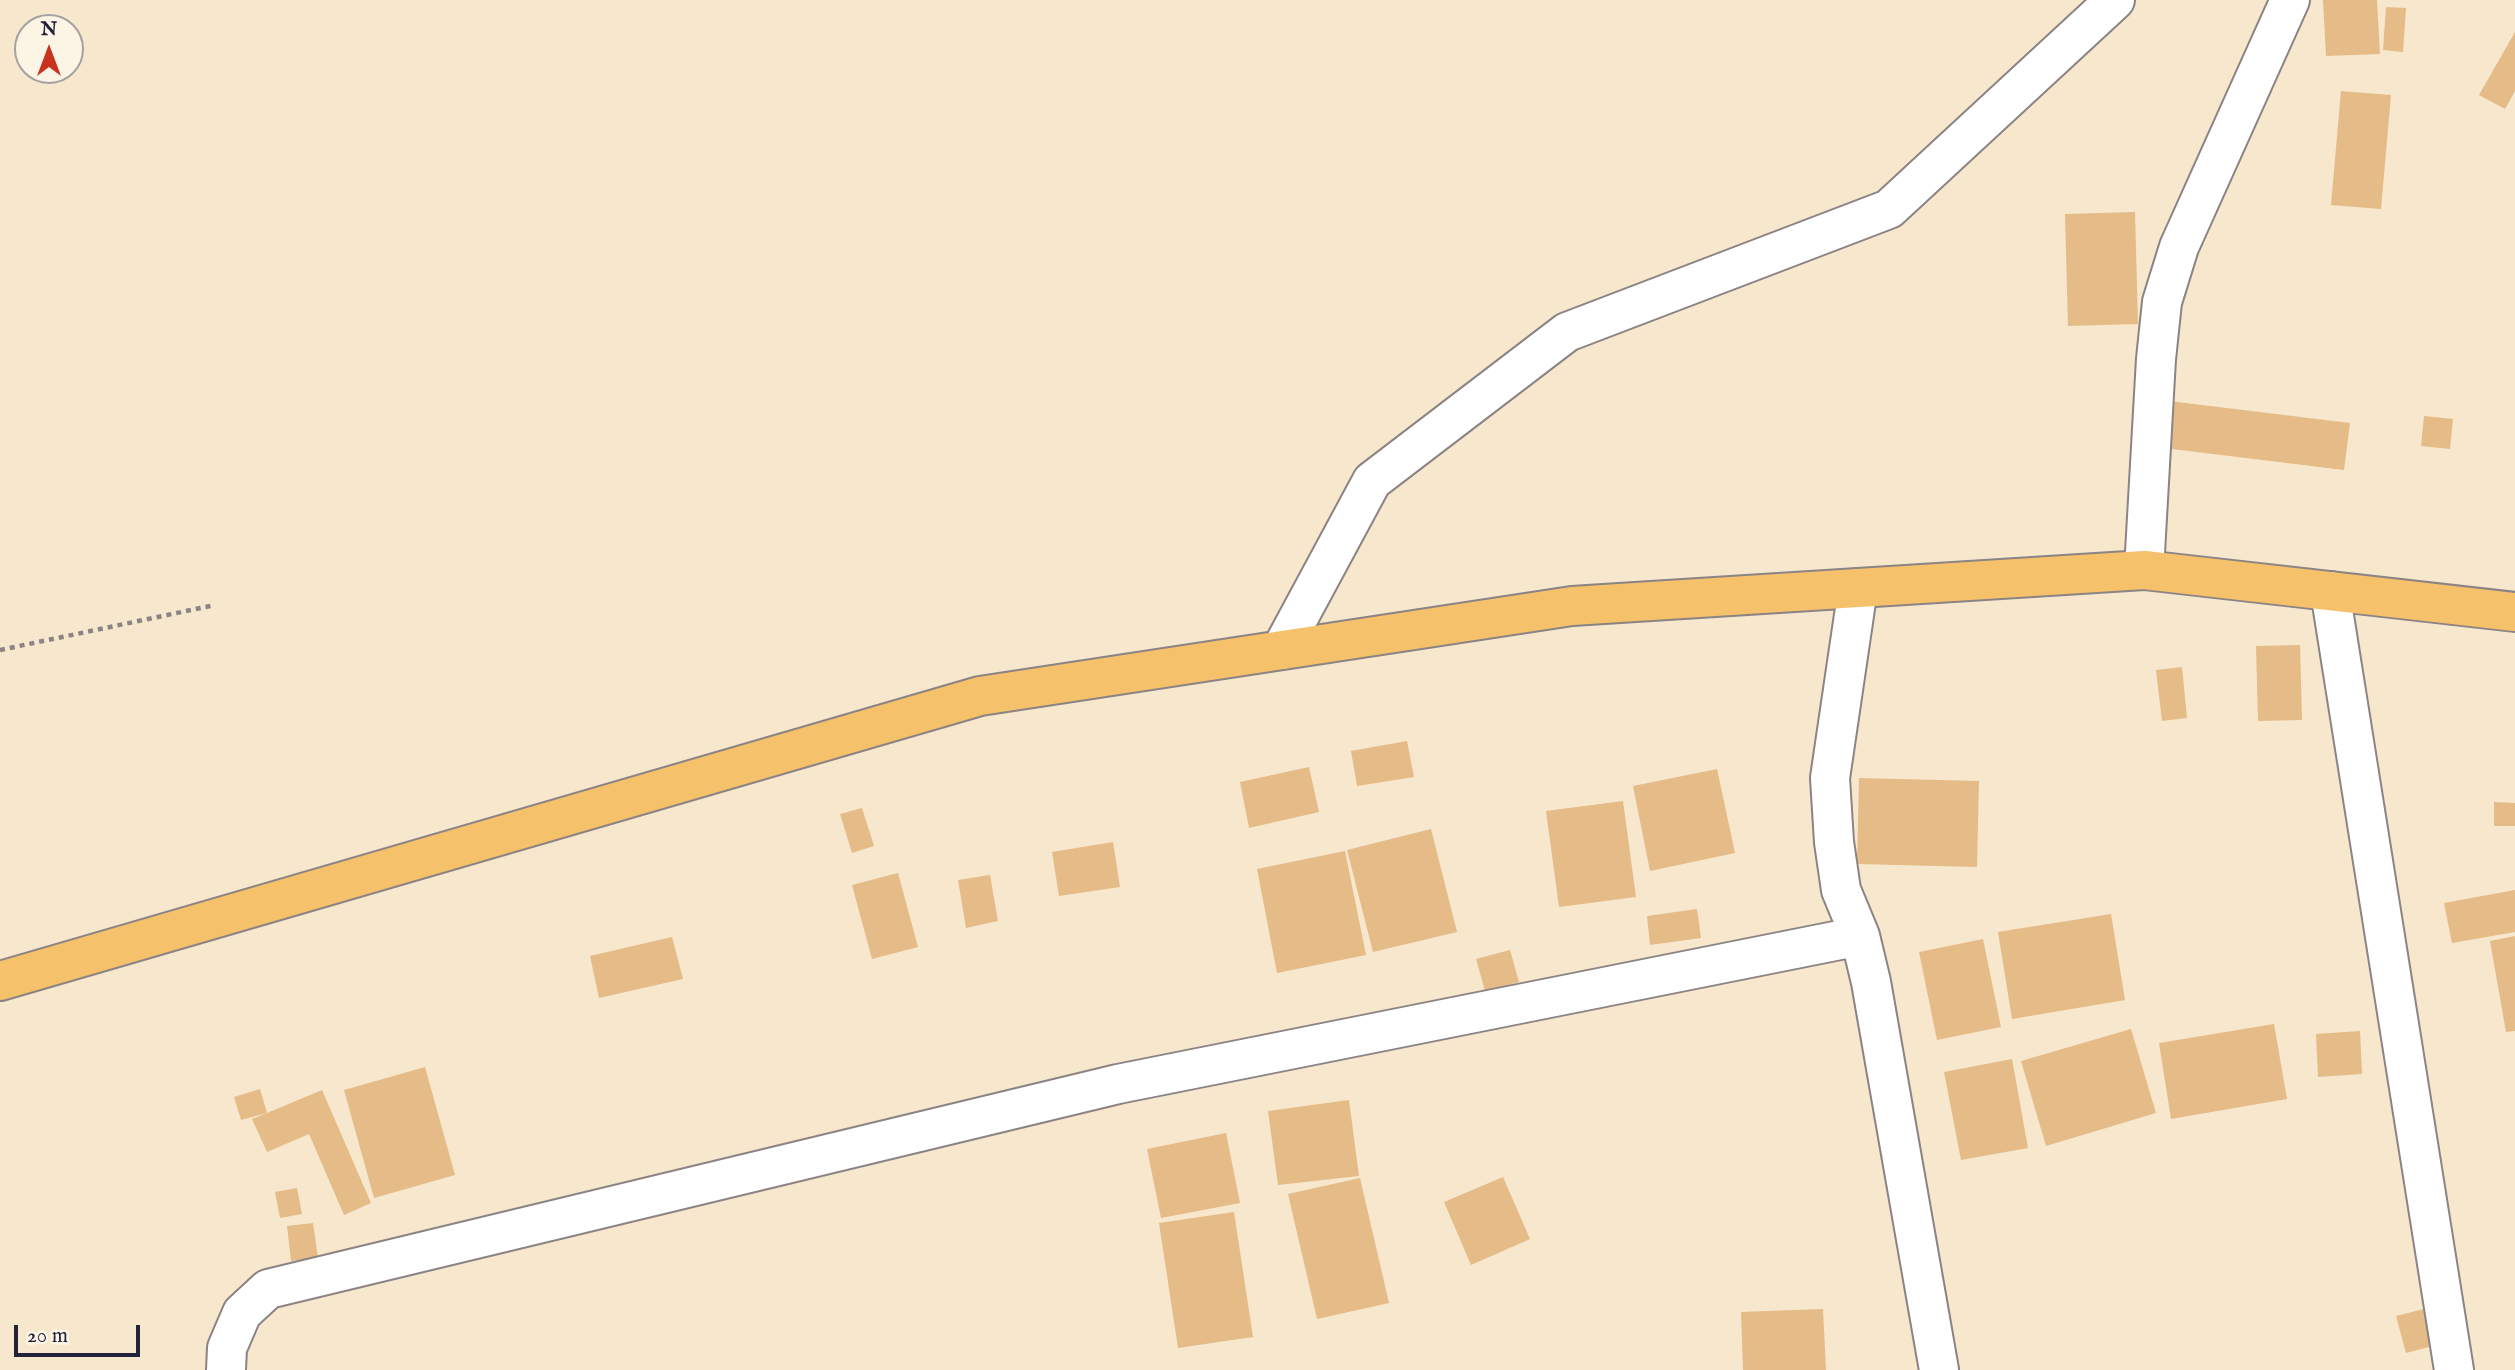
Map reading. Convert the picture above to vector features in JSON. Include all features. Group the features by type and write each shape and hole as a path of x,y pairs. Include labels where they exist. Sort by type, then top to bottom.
{"main road":[{"path":"0,981 980,696 1572,607 2144,570 2515,612"}],"street":[{"path":"1282,650 1372,481 1567,332 1889,209 2115,0"},
{"path":"2144,570 2156,359 2162,302 2179,247 2290,0"},
{"path":"1858,589 1830,778 1834,842 1841,890 1860,936 1871,982 1939,1370"},
{"path":"2330,591 2454,1370"},
{"path":"226,1370 228,1348 242,1313 268,1289 1118,1084 1860,936"}],"path":[{"path":"0,650 215,605"}],"building":[{"path":"2323,0 2377,0 2380,54 2326,56"},
{"path":"2386,7 2406,8 2403,52 2383,50"},
{"path":"2515,32 2515,91 2505,109 2479,95"},
{"path":"2341,91 2391,95 2381,209 2331,205"},
{"path":"2135,212 2138,324 2068,326 2065,214"},
{"path":"2169,401 2350,423 2344,470 2164,448"},
{"path":"2424,416 2453,419 2450,449 2421,446"},
{"path":"2300,645 2302,720 2258,721 2256,646"},
{"path":"2182,667 2187,718 2162,721 2156,670"},
{"path":"1407,741 1414,777 1357,786 1351,751"},
{"path":"1309,767 1319,812 1249,828 1240,782"},
{"path":"1717,769 1735,853 1650,871 1633,786"},
{"path":"1859,778 1979,781 1977,867 1857,864"},
{"path":"1623,801 1636,897 1559,907 1546,811"},
{"path":"2494,802 2515,803 2515,826 2494,826"},
{"path":"862,808 874,846 852,853 840,814"},
{"path":"1431,829 1457,932 1373,952 1347,850"},
{"path":"1113,842 1120,887 1059,896 1052,852"},
{"path":"1345,851 1366,955 1277,973 1257,869"},
{"path":"898,873 918,947 872,959 852,885"},
{"path":"990,875 998,921 966,928 958,880"},
{"path":"2515,890 2515,932 2452,943 2444,903"},
{"path":"1697,909 1701,938 1650,945 1647,916"},
{"path":"2111,914 2125,1000 2012,1019 1998,932"},
{"path":"2515,936 2515,1031 2506,1032 2490,941"},
{"path":"672,937 683,979 599,998 590,956"},
{"path":"1983,939 2001,1027 1937,1040 1919,952"},
{"path":"1510,950 1519,982 1485,991 1476,959"},
{"path":"2274,1024 2287,1099 2171,1119 2159,1043"},
{"path":"2131,1029 2156,1113 2046,1146 2021,1061"},
{"path":"2360,1031 2362,1074 2318,1077 2316,1034"},
{"path":"2012,1059 2028,1148 1961,1160 1944,1072"},
{"path":"425,1067 455,1175 374,1198 344,1090"},
{"path":"260,1089 267,1113 241,1120 234,1097"},
{"path":"322,1090 371,1203 344,1215 309,1134 267,1152 252,1119"},
{"path":"1349,1100 1359,1176 1278,1185 1268,1111"},
{"path":"1226,1133 1240,1203 1161,1218 1147,1149"},
{"path":"1503,1177 1530,1239 1471,1265 1444,1202"},
{"path":"1360,1178 1389,1303 1317,1319 1288,1194"},
{"path":"297,1188 302,1214 280,1218 275,1192"},
{"path":"1234,1212 1253,1337 1178,1348 1159,1223"},
{"path":"313,1223 318,1258 291,1261 287,1226"},
{"path":"1823,1309 1826,1370 1743,1370 1741,1312"},
{"path":"2424,1309 2433,1346 2406,1353 2396,1316"}]}
